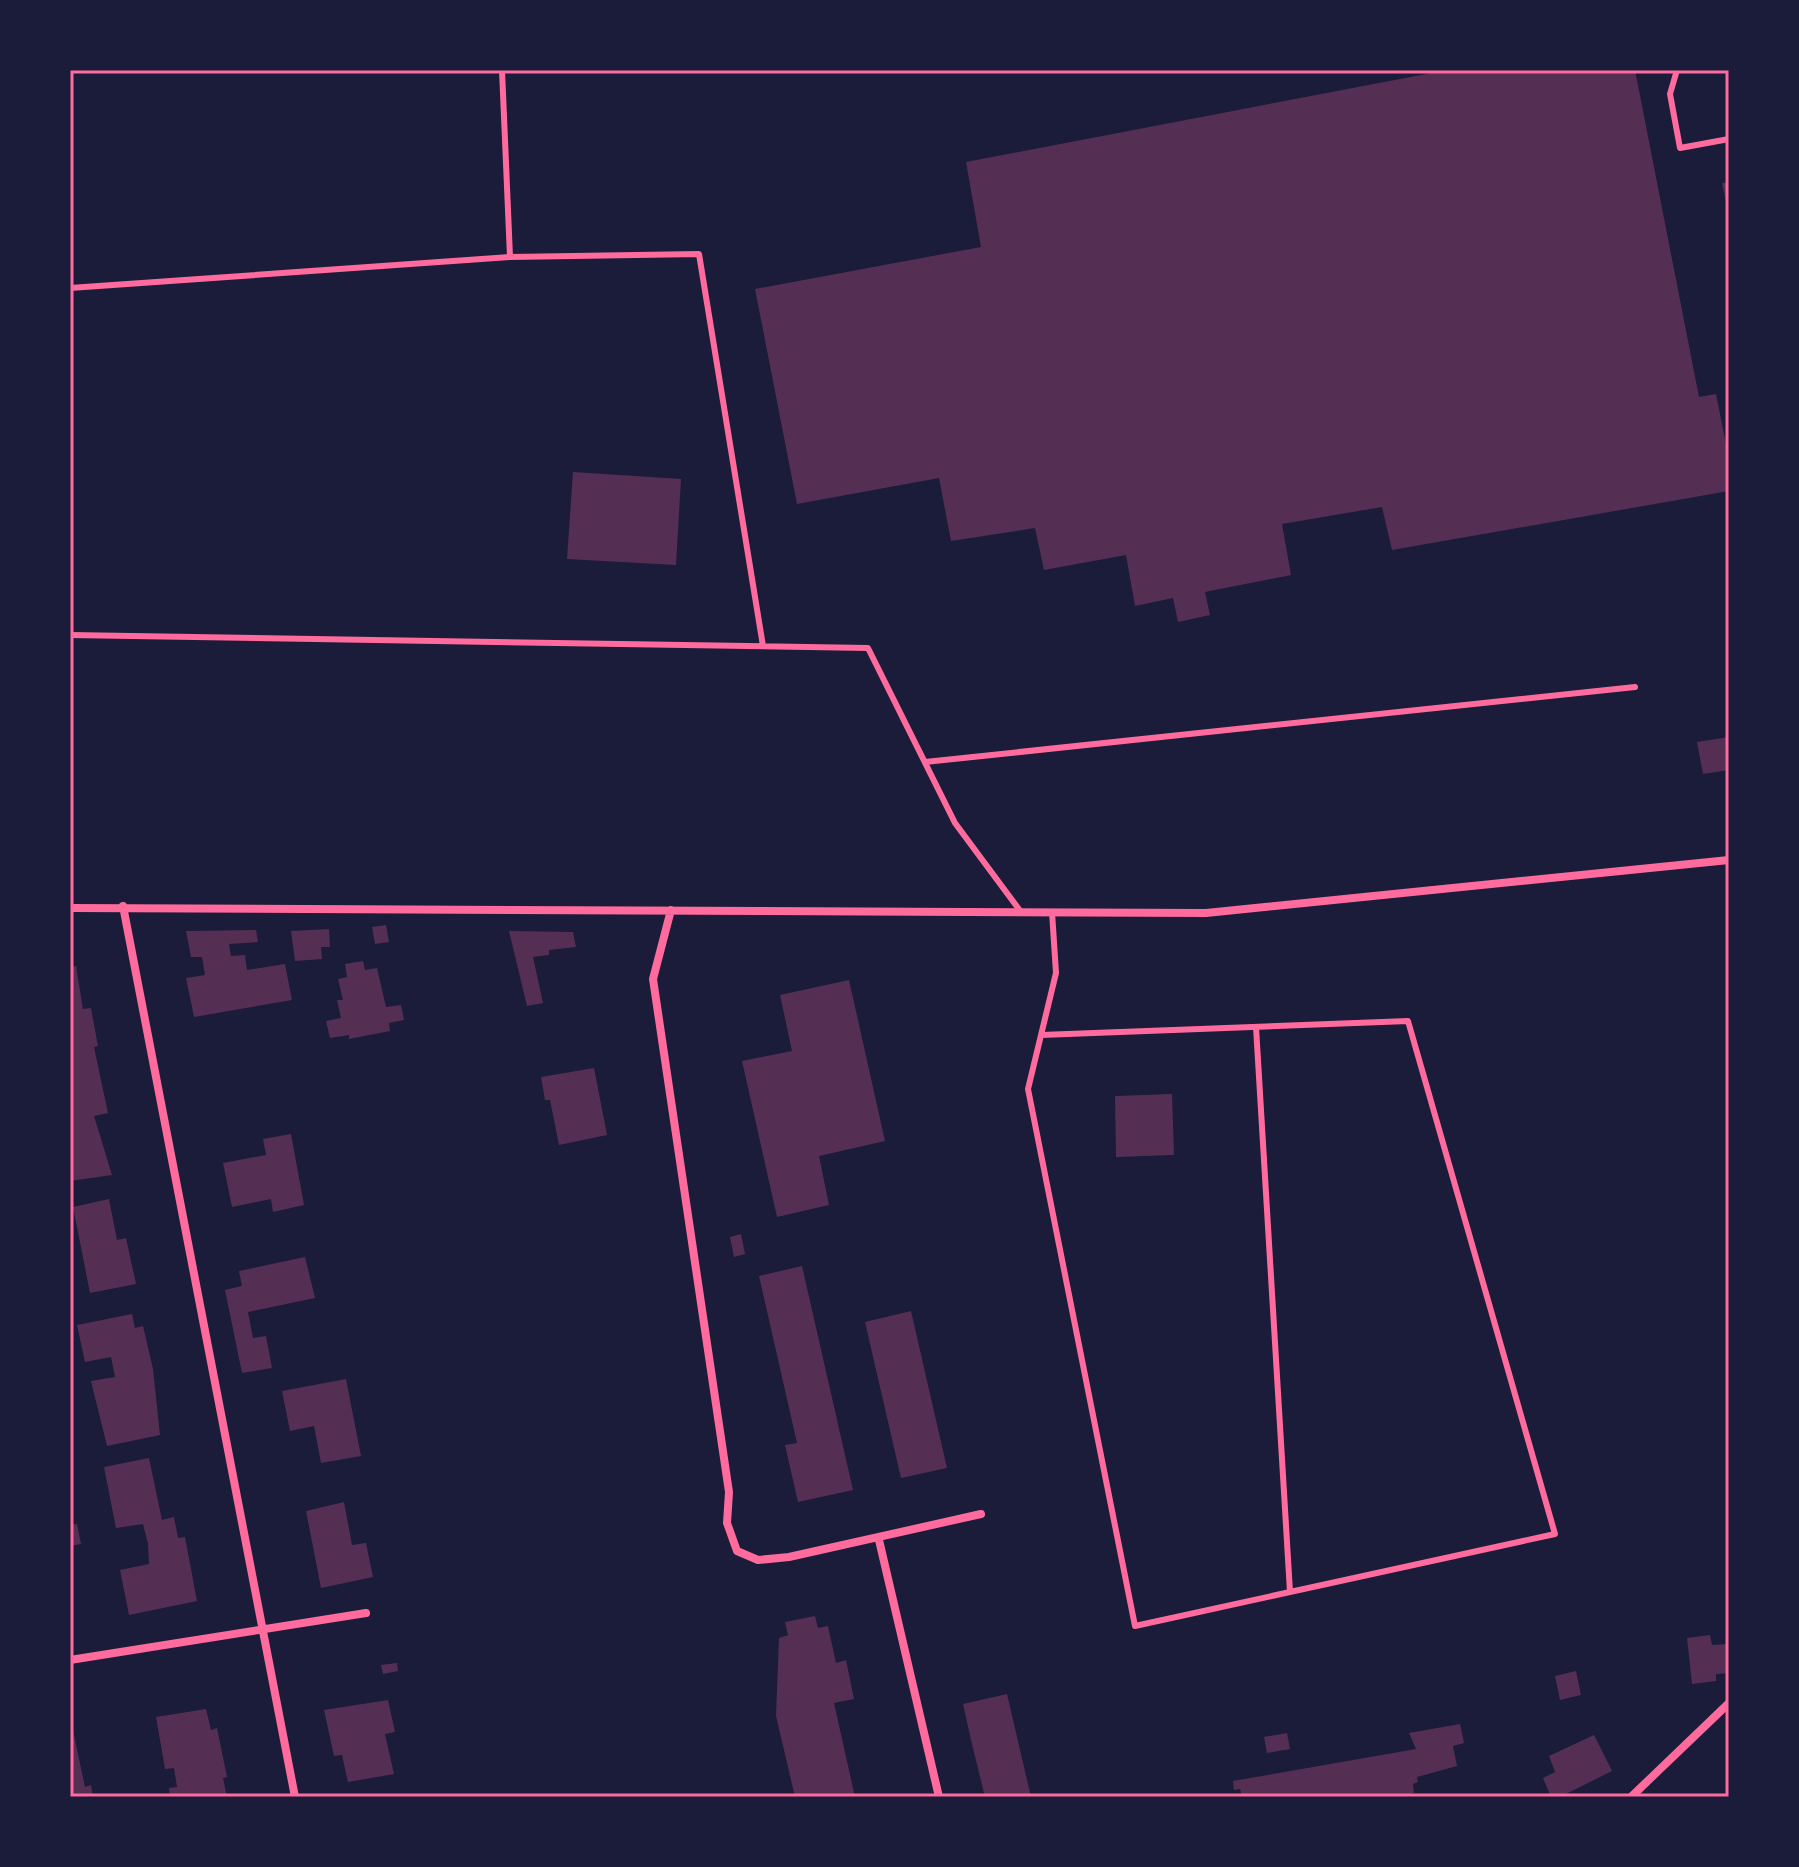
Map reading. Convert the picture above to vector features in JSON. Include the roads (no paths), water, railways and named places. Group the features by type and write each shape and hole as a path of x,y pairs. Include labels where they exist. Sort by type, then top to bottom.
{"street":[{"path":"70,908 1021,912 1265,909 1729,860"},
{"path":"123,906 295,1797"},
{"path":"671,910 653,979 729,1492 727,1523 737,1551 758,1560 789,1557 879,1540 981,1514"},
{"path":"879,1540 939,1797"},
{"path":"70,1660 366,1613"},
{"path":"1631,1797 1729,1703"}],"lane":[{"path":"502,70 510,257"},
{"path":"1677,70 1670,94 1680,148 1729,139"},
{"path":"70,288 510,257 699,254 763,646"},
{"path":"70,635 868,648 955,823 1021,912"},
{"path":"925,762 1635,687"},
{"path":"1041,1035 1408,1021 1555,1534 1135,1626 1028,1089 1041,1035 1056,973 1052,912"},
{"path":"1256,1027 1290,1592"}]}
